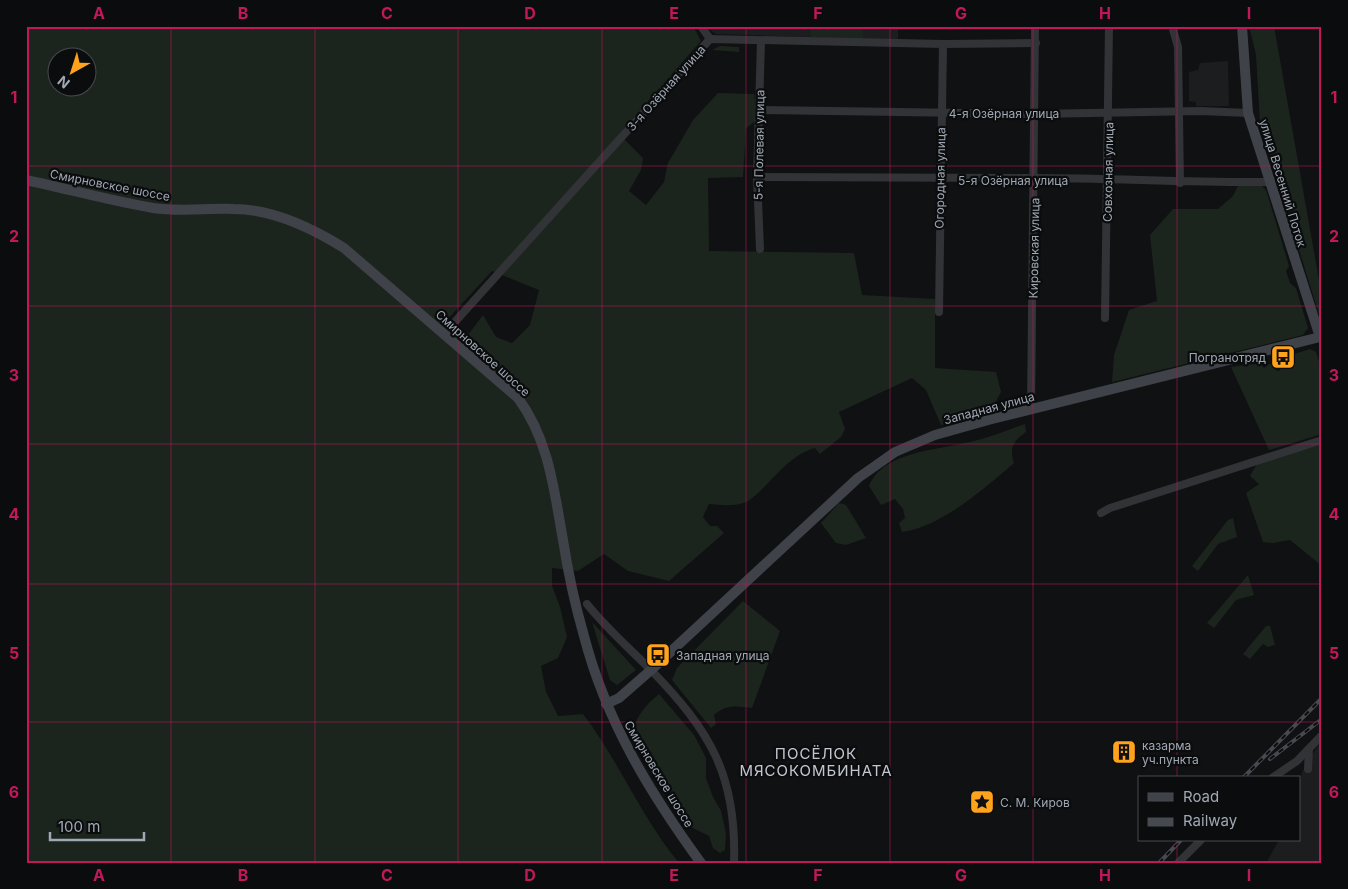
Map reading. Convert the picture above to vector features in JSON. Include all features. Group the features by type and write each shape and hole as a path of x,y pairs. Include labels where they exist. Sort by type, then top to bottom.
{"street":[{"path":"701,26 710,39"},
{"name":"Кировская улица","path":"1031,410 1035,178 1035,26"},
{"name":"Совхозная улица","path":"1105,318 1108,180 1108,26"},
{"path":"1172,26 1178,47 1180,183"},
{"name":"улица Весенний Поток","path":"1242,26 1248,113 1321,340"},
{"name":"3-я Озёрная улица","path":"444,334 710,39 942,44 1036,43"},
{"name":"5-я Полевая улица","path":"760,249 757,177 761,41"},
{"name":"Огородная улица","path":"939,312 942,44"},
{"name":"4-я Озёрная улица","path":"760,110 1035,114 1248,113"},
{"name":"5-я Озёрная улица","path":"757,177 940,180 1035,178 1180,183 1270,182"},
{"name":"Смирновское шоссе","path":"26,180 154,208 176,210 236,209 293,222 320,233 344,248 518,398 532,418 543,443 552,477 567,562 584,636 606,704 638,768 701,863"},
{"name":"Западная улица","path":"606,704 619,698 651,670 858,478 882,460 920,440 992,419 1321,340"},
{"path":"1101,513 1110,508 1322,440"},
{"path":"587,604 602,623 651,670 688,710 707,737 721,765 732,806 734,863"},
{"path":"1275,776 1309,749 1322,735"},
{"path":"1308,769 1309,749"},
{"path":"1178,863 1199,842"}],"shaded area":[{"path":"26,26 693,26 701,41 619,134 643,158 641,170 629,191 646,205 664,182 668,163 693,120 718,93 754,94 757,120 746,128 743,177 708,178 709,251 854,253 862,295 935,299 935,368 996,372 1001,392 989,414 941,425 926,390 912,378 839,412 845,429 841,437 820,454 815,448 796,457 744,503 734,505 709,504 703,517 710,526 717,526 724,533 669,581 628,571 604,554 578,571 552,568 552,586 560,607 567,637 558,658 541,666 546,692 558,716 583,714 608,751 653,827 679,863 26,863","holes":["492,271 539,290 530,325 512,343 496,337 483,315 465,339 445,322"]},
{"path":"704,26 811,26 811,37 716,34"},
{"path":"811,26 863,26 863,40 811,37"},
{"path":"863,26 898,26 898,39 863,40"},
{"path":"1249,26 1274,26 1322,297 1322,324 1260,123 1256,55"},
{"path":"720,46 739,47 739,52 712,50"},
{"path":"1228,61 1229,106 1196,106 1196,102 1189,101 1189,72 1198,70 1200,63"},
{"path":"1261,185 1266,190 1289,266 1286,271 1290,283 1296,288 1308,328 1303,335 1112,382 1114,355 1129,310 1157,301 1150,235 1173,209 1218,209 1233,196 1238,186"},
{"path":"1310,349 1316,352 1322,371 1322,434 1269,450 1231,367 1260,363 1264,368 1269,364 1279,371 1288,356"},
{"path":"1025,424 1026,432 1013,445 1014,463 962,505 932,523 917,529 902,532 899,523 905,518 903,509 895,499 881,505 869,486 876,474 900,458 980,439"},
{"path":"1322,444 1322,566 1290,540 1273,543 1263,542 1246,493 1259,484 1250,476 1257,464"},
{"path":"839,503 846,505 866,538 846,545 836,543 821,523"},
{"path":"1233,518 1237,537 1218,544 1198,571 1192,566 1228,520"},
{"path":"1248,575 1254,595 1236,600 1214,628 1207,623"},
{"path":"743,601 780,631 752,708 737,706 727,707 718,711 714,715 716,724 711,728 672,680 677,668"},
{"path":"592,622 636,670 617,685 610,680"},
{"path":"1266,626 1270,626 1275,645 1268,647 1263,644 1250,659 1243,654"},
{"path":"659,694 694,735 706,758 706,778 721,811 726,833 725,850 720,853 713,848 709,836 689,826 658,773 652,755 640,748 636,739 635,727 639,716 646,706"},
{"path":"1322,739 1322,863 1266,863 1278,842 1300,842 1300,781 1302,772"}],"railway":[{"path":"1245,776 1322,698"},
{"path":"1270,759 1322,719"},
{"path":"1159,863 1179,842"}],"place":[{"name":"Погранотряд","path":"1283,357"},
{"name":"Западная улица","path":"658,655"},
{"name":"казарма уч.пункта","path":"1124,752"},
{"name":"С. М. Киров","path":"982,802"}],"district":[{"name":"ПОСЁЛОК МЯСОКОМБИНАТА","path":"816,762"}]}
